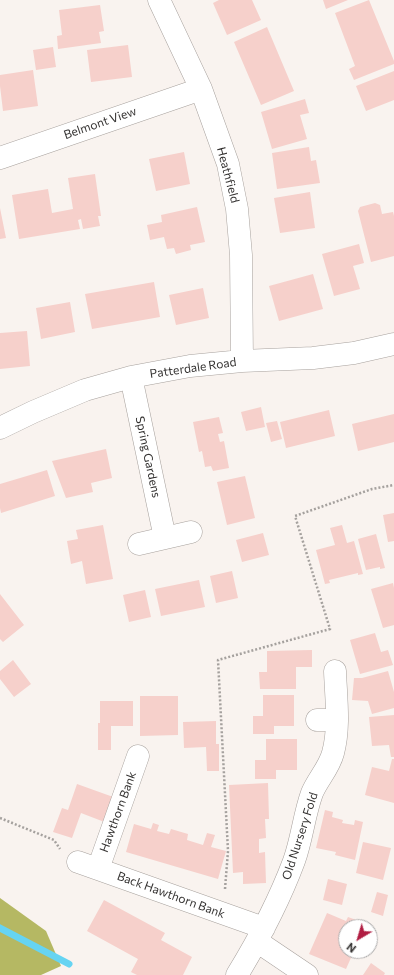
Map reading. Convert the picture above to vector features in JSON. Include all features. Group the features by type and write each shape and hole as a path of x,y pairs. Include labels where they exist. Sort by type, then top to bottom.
{"street":[{"name":"Heathfield","path":"159,0 201,88 228,164 237,209 241,254 242,361"},
{"name":"Belmont View","path":"0,158 201,88"},
{"name":"Patterdale Road","path":"0,428 85,390 131,377 190,366 242,361 313,358 354,353 394,344"},
{"name":"Spring Gardens","path":"131,377 165,538"},
{"path":"139,544 191,532"},
{"name":"Old Nursery Fold","path":"237,975 261,935 294,860 313,793 326,770 333,753 337,729 327,720 335,671"},
{"name":"Hawthorn Bank","path":"98,869 138,756"},
{"name":"Back Hawthorn Bank","path":"78,862 224,914 261,935 307,975"}],"path":[{"path":"224,914 228,851 218,660 330,629 295,516 372,489 394,485"},
{"path":"0,818 54,840 62,854 78,862"}],"green space":[{"path":"0,898 46,931 61,966 41,975 0,975"}],"building":[{"path":"219,0 252,0 261,20 227,35 213,3"},
{"path":"323,0 348,0 326,9"},
{"path":"369,0 394,64 354,80 349,69 355,66 335,13"},
{"path":"100,5 104,31 99,32 101,43 58,49 57,36 62,35 59,10"},
{"path":"267,27 294,91 261,105 234,42"},
{"path":"128,45 132,77 91,82 87,50"},
{"path":"53,47 56,67 36,70 33,50"},
{"path":"33,70 38,106 3,111 0,75"},
{"path":"394,71 394,100 366,111 356,86"},
{"path":"305,99 309,113 300,115 307,139 272,149 261,112"},
{"path":"309,147 311,161 316,160 320,183 277,189 272,153"},
{"path":"184,152 190,184 156,191 149,159"},
{"path":"95,174 101,216 98,216 100,226 83,229 81,219 78,220 80,229 19,239 12,195 48,189 52,213 73,209 68,178"},
{"path":"310,192 315,228 280,233 274,198"},
{"path":"375,203 380,205 382,214 393,212 394,256 371,262 358,211 360,207"},
{"path":"197,207 205,242 190,245 191,250 176,254 174,248 167,249 164,237 150,240 147,225 162,222 161,215"},
{"path":"0,208 6,238 0,239"},
{"path":"359,244 364,263 353,266 360,289 334,296 322,254"},
{"path":"313,274 323,309 279,321 269,286"},
{"path":"154,282 160,317 92,329 85,294"},
{"path":"203,288 209,318 176,325 169,295"},
{"path":"70,302 75,332 41,339 36,308"},
{"path":"27,331 30,366 0,369 0,333"},
{"path":"261,407 265,427 246,431 241,412"},
{"path":"329,410 335,436 286,448 280,422"},
{"path":"394,414 394,442 358,451 352,424"},
{"path":"219,417 223,433 218,434 220,442 224,441 229,468 213,471 211,466 205,467 202,451 199,452 193,422"},
{"path":"277,421 282,439 271,442 266,423"},
{"path":"106,449 112,478 91,483 93,492 66,498 52,461"},
{"path":"47,470 55,496 1,513 0,484"},
{"path":"245,476 255,518 227,525 217,482"},
{"path":"394,513 394,541 388,542 383,515"},
{"path":"103,525 113,579 86,584 82,561 71,564 67,541 78,539 76,530"},
{"path":"342,525 347,543 354,541 363,574 358,575 358,573 329,580 330,583 325,584 316,550 335,545 330,528"},
{"path":"263,533 269,555 242,562 236,540"},
{"path":"376,534 385,568 380,569 380,567 366,570 358,539"},
{"path":"232,571 238,598 216,603 210,576"},
{"path":"199,580 205,607 161,616 155,589"},
{"path":"393,583 394,625 383,628 371,589"},
{"path":"145,590 151,617 129,622 123,595"},
{"path":"0,594 24,625 3,642 0,639"},
{"path":"375,633 381,652 388,650 393,665 360,674 350,640"},
{"path":"312,650 312,667 296,667 296,689 260,689 259,672 267,672 267,651"},
{"path":"13,660 31,684 14,697 0,679 0,671"},
{"path":"388,671 394,692 394,708 372,714 368,701 352,700 354,678 362,678"},
{"path":"263,695 294,695 294,726 274,726 274,734 253,734 253,716 263,716"},
{"path":"140,696 178,696 178,735 140,736"},
{"path":"100,701 133,701 133,726 111,726 111,750 98,750"},
{"path":"394,715 394,757 391,757 389,745 372,746 369,717"},
{"path":"216,721 216,744 219,744 219,771 207,771 206,747 184,748 183,722"},
{"path":"266,739 297,739 297,770 276,770 276,779 255,779 255,760 266,760"},
{"path":"392,759 394,759 394,803 365,795 372,767 389,771"},
{"path":"268,783 269,819 265,819 266,838 259,839 259,853 265,852 266,883 243,884 243,872 233,873 229,785"},
{"path":"77,784 116,798 107,823 81,813 72,838 53,832 62,808 68,810"},
{"path":"325,810 333,812 332,817 343,820 342,823 354,825 355,820 363,822 355,860 335,855 336,852 316,848"},
{"path":"153,823 159,825 157,831 169,834 171,829 188,834 187,840 203,845 207,833 215,835 211,847 226,851 218,879 126,852 134,824 151,829"},
{"path":"363,842 391,848 383,880 356,873"},
{"path":"328,879 347,884 342,905 323,900"},
{"path":"377,892 388,895 383,916 371,912"},
{"path":"104,900 165,933 161,940 192,957 183,975 137,975 131,972 138,959 87,931"},
{"path":"327,913 341,919 338,919 338,959 350,959 346,969 309,954"},
{"path":"371,963 385,973 384,975 363,975"}],"waterway":[{"path":"0,928 69,964"}]}
